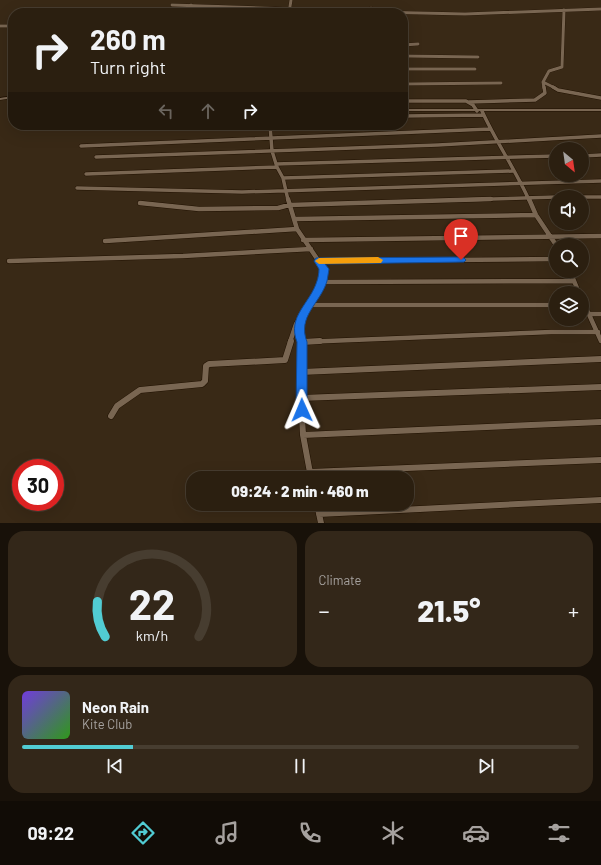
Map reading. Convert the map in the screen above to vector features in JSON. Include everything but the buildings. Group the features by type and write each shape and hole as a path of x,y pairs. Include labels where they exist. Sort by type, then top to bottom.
{"main road":[{"path":"408,110 480,112 601,110"}],"street":[{"path":"172,5 221,8"},
{"path":"190,6 254,8"},
{"path":"408,13 465,14 601,9"},
{"path":"408,101 459,100 469,102 535,100 545,93 543,82 549,72 562,67 564,10"},
{"path":"408,45 418,44"},
{"path":"408,56 478,57"},
{"path":"408,69 475,69"},
{"path":"543,82 558,90 601,98"},
{"path":"408,84 500,83"},
{"path":"469,102 480,112 520,182 536,215 551,236"},
{"path":"408,116 480,112"},
{"path":"81,146 490,129"},
{"path":"111,416 117,406 140,390 202,384 205,381 206,366 209,364 285,360 296,324 310,305 322,282 324,269 297,229 285,191 283,178 272,151 270,130"},
{"path":"96,157 272,151 601,136"},
{"path":"589,156 601,155"},
{"path":"86,174 277,165 549,156"},
{"path":"283,178 513,171"},
{"path":"77,188 242,192 520,182 601,181"},
{"path":"140,203 199,209 278,208 289,205 549,197"},
{"path":"589,197 601,197"},
{"path":"294,219 536,215"},
{"path":"105,241 297,229"},
{"path":"303,240 601,236"},
{"path":"9,261 183,256 311,249"},
{"path":"319,261 549,259"},
{"path":"573,278 576,286"},
{"path":"322,282 574,281"},
{"path":"310,305 549,305"},
{"path":"601,314 589,314 601,341"},
{"path":"301,317 299,335 302,342 301,398 303,435 310,471"},
{"path":"302,342 551,332 598,332"},
{"path":"302,372 601,359"},
{"path":"301,398 601,387"},
{"path":"303,435 601,422"},
{"path":"388,471 601,460"},
{"path":"319,514 601,500"},
{"path":"318,511 321,523"}],"slow traffic":[{"path":"319,261 378,260"}],"route":[{"path":"302,410 302,342 299,335 299,327 301,317 310,305 322,282 324,269 319,261 461,260"}]}
